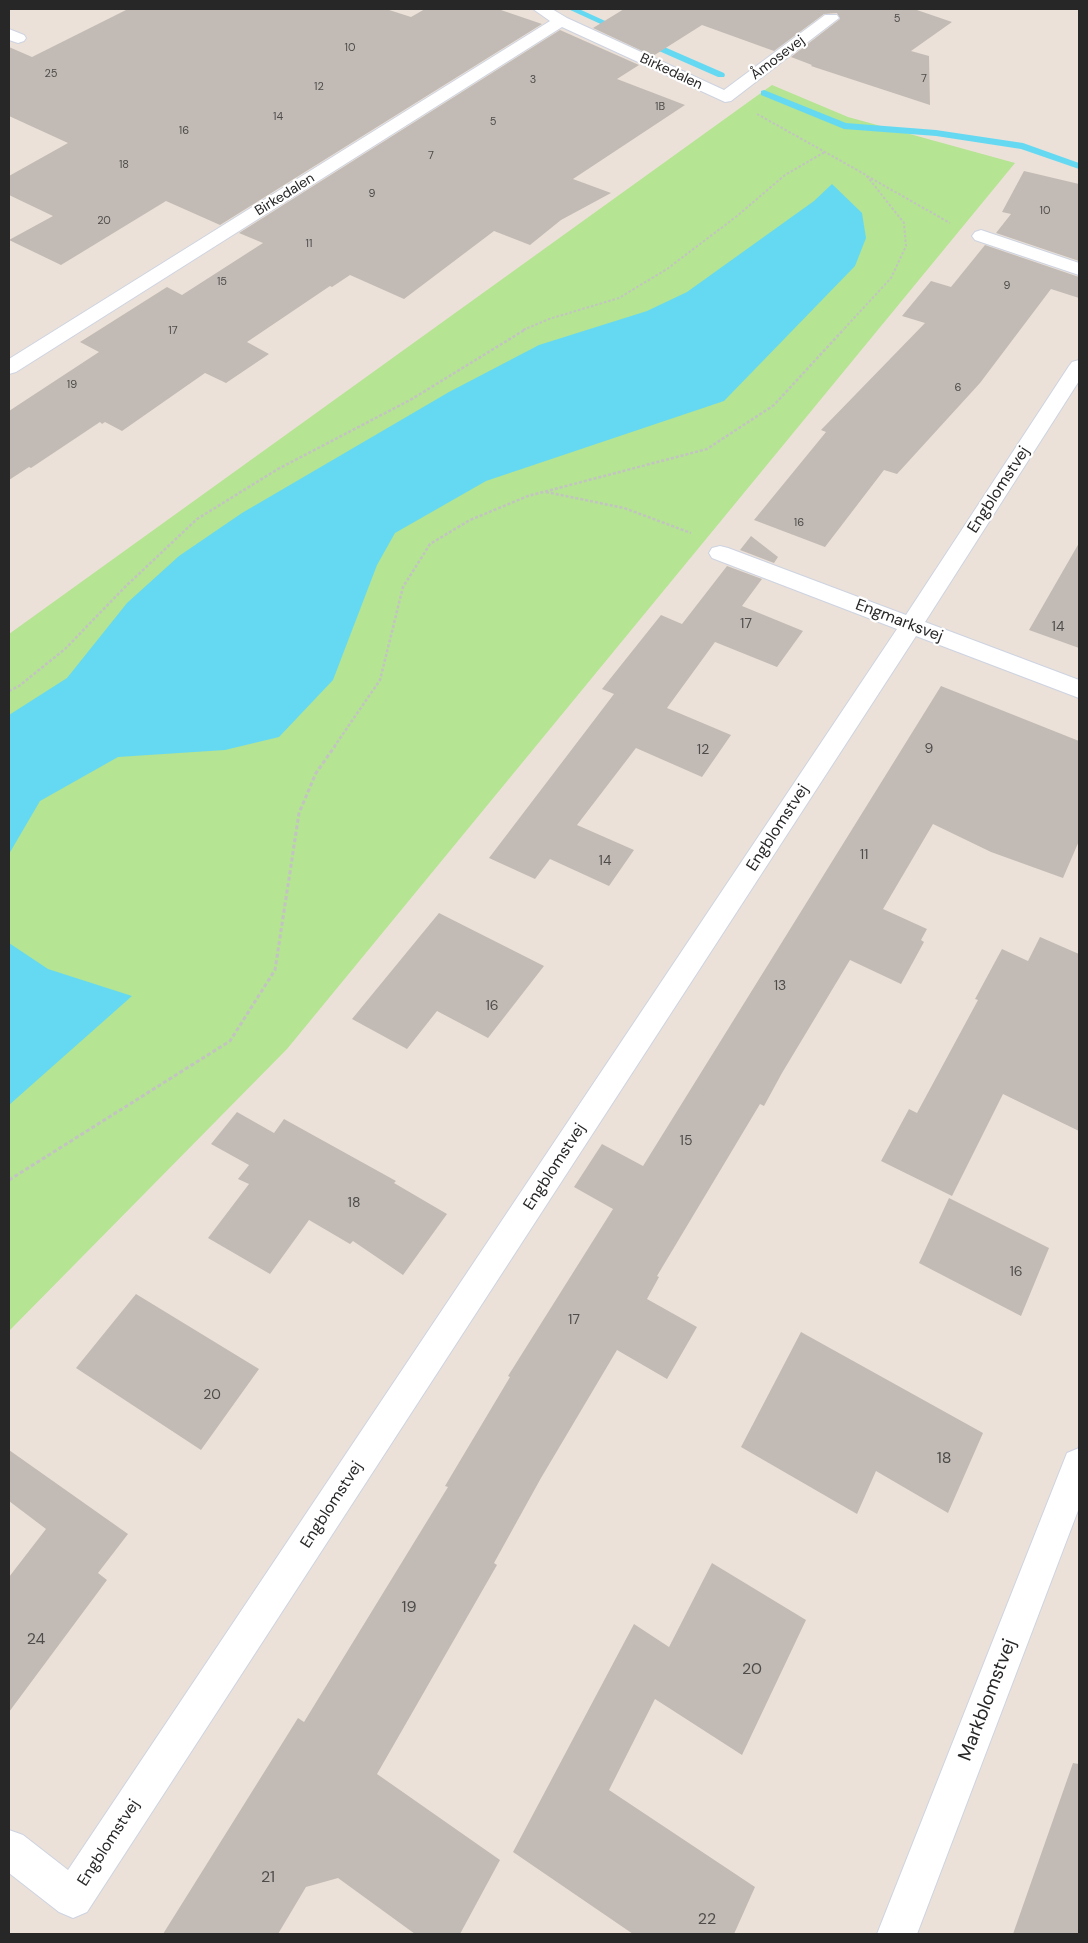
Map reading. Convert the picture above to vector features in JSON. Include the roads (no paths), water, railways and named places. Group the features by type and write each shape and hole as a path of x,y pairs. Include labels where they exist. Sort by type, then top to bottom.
{"street":[{"name":"Birkedalen","path":"541,9 562,21 725,97"},
{"name":"Åmosevej","path":"725,97 831,18"},
{"name":"Birkedalen","path":"9,368 562,21"},
{"path":"981,236 1079,269"},
{"name":"Engblomstvej","path":"9,1849 73,1898 911,625 1079,366"},
{"name":"Engmarksvej","path":"720,553 1079,689"},
{"name":"Markblomstvej","path":"896,1934 1079,1465"}],"water":[{"path":"832,184 862,213 866,238 855,266 724,401 486,481 395,533 377,565 333,680 279,737 225,750 118,757 40,801 9,854 9,715 67,678 127,603 179,556 242,513 449,392 539,345 647,311 687,292 814,201"},
{"path":"9,943 48,969 132,996 9,1105"}],"waterway":[{"path":"572,9 621,30"},
{"path":"646,42 721,75"},
{"path":"764,93 844,126 936,133 1023,146 1079,166"}]}
